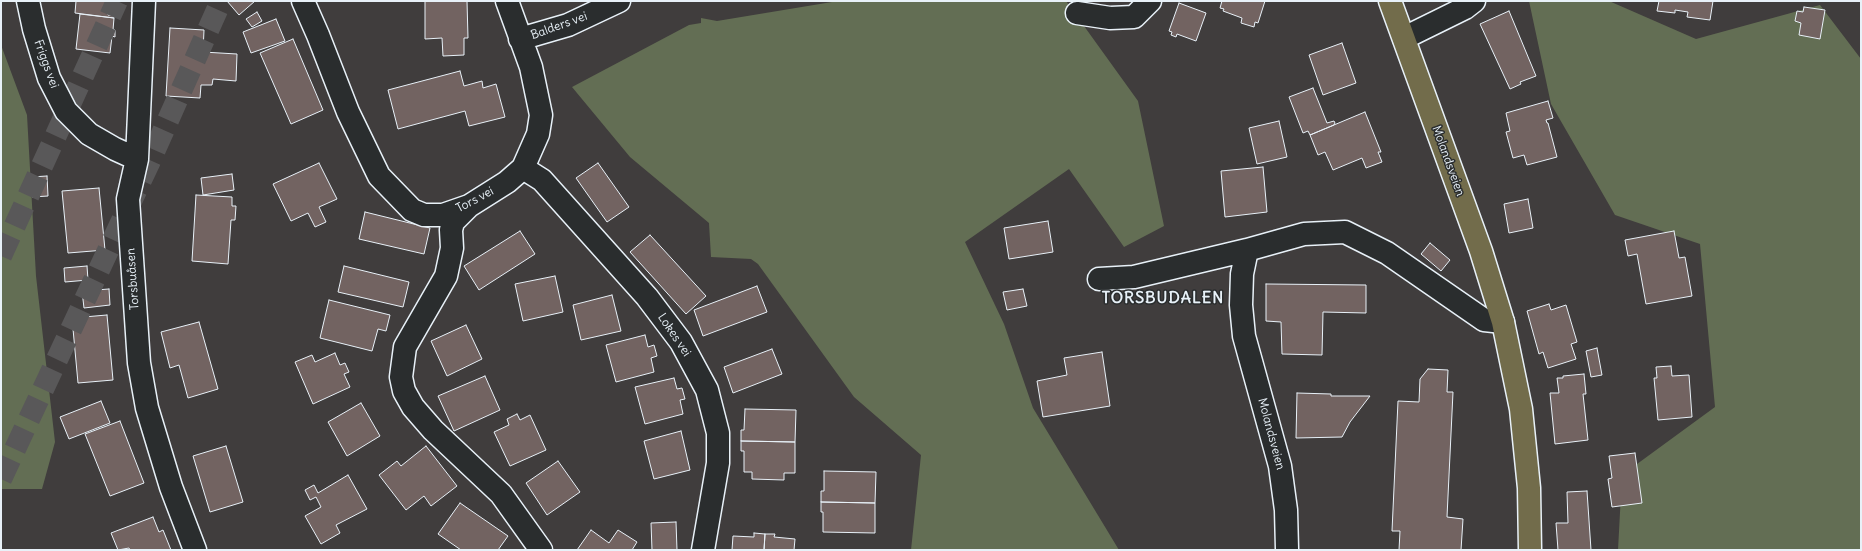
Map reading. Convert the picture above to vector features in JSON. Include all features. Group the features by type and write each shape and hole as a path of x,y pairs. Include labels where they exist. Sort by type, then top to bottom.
{"main road":[{"name":"Molandsveien","path":"1390,1 1481,251 1503,322 1521,409 1529,488 1530,550"}],"street":[{"name":"Friggs vei","path":"28,1 34,29 49,78 66,111 89,134 115,149 137,159"},
{"name":"Torsbuåsen","path":"144,1 137,159 128,199 138,363 147,408 169,480 195,550"},
{"name":"Tors vei","path":"302,1 318,34 348,112 379,176 412,210 424,215 443,215 469,206 507,182 524,168 538,134 541,115 531,67 507,1"},
{"name":"Balders vei","path":"520,40 568,25 619,1"},
{"path":"1077,12 1110,18 1134,17 1150,1"},
{"path":"1404,38 1465,8 1474,1"},
{"name":"Lokes vei","path":"524,168 542,180 647,298 681,342 707,390 718,433 718,463 703,550"},
{"path":"469,206 453,222 451,230 452,248 446,276 405,347 401,377 404,391 413,407 433,430 501,494 541,550"},
{"path":"1099,278 1134,277 1247,250 1304,234 1345,232 1386,253 1484,320 1503,322"},
{"name":"Molandsveien","path":"1247,250 1242,274 1241,305 1244,336 1280,466 1286,510 1287,549"}],"green space":[{"path":"838,1 1066,1 1138,101 1164,226 1124,247 1069,169 965,242 1004,324 1033,408 1119,550 911,550 921,455 854,397 758,264 751,259 711,257 709,223 630,157 572,87 689,25 701,23 701,18 717,21"},
{"path":"1529,1 1609,1 1696,39 1820,5 1861,59 1861,550 1618,550 1622,475 1715,407 1700,244 1615,215 1551,104"},
{"path":"1,45 27,115 36,276 55,442 42,489 1,489"}],"building":[{"path":"76,1 110,1 108,15 114,16 114,18 75,13"},
{"path":"227,1 255,1 239,15"},
{"path":"425,1 467,1 468,38 464,38 464,55 443,56 442,38 425,39"},
{"path":"1222,1 1265,1 1258,23 1255,22 1254,27 1241,23 1242,18 1223,11 1224,9 1220,8"},
{"path":"1659,1 1713,1 1710,20 1687,17 1688,12 1675,10 1675,13 1657,11"},
{"path":"1179,3 1206,13 1196,41 1177,34 1176,37 1171,35 1172,32 1169,31"},
{"path":"1804,7 1825,10 1820,39 1799,35 1801,23 1795,21 1797,11 1803,12"},
{"path":"1509,11 1536,76 1520,82 1521,84 1510,89 1480,24"},
{"path":"257,12 262,21 252,27 246,19"},
{"path":"80,14 114,18 113,30 115,30 115,37 112,36 110,53 76,49"},
{"path":"276,19 285,41 251,53 243,32"},
{"path":"170,28 204,30 203,52 237,54 236,81 213,79 212,85 201,85 200,98 166,96"},
{"path":"293,39 323,110 291,124 260,53"},
{"path":"1342,43 1356,83 1323,95 1309,55"},
{"path":"460,71 464,86 482,81 483,88 496,84 505,117 469,126 465,111 398,129 388,90"},
{"path":"1313,88 1327,123 1334,121 1335,123 1334,125 1310,135 1308,131 1303,133 1289,97"},
{"path":"1548,101 1553,118 1546,120 1557,157 1527,165 1524,155 1513,158 1506,132 1510,131 1506,113"},
{"path":"1365,112 1381,152 1378,152 1382,162 1366,168 1362,158 1333,170 1325,152 1318,155 1310,135"},
{"path":"1279,121 1287,157 1257,164 1249,128"},
{"path":"319,163 337,199 319,207 326,222 315,227 308,213 291,221 273,184"},
{"path":"598,163 629,207 607,222 576,178"},
{"path":"1263,167 1267,212 1225,217 1221,171"},
{"path":"232,174 234,190 203,195 201,178"},
{"path":"47,176 48,196 32,197 31,177"},
{"path":"99,188 105,250 68,253 62,191"},
{"path":"196,195 232,197 232,206 236,206 235,220 231,220 228,264 192,261"},
{"path":"1528,199 1533,228 1509,233 1504,204"},
{"path":"365,212 430,228 424,254 359,239"},
{"path":"1048,221 1053,252 1009,259 1004,228"},
{"path":"520,231 535,254 479,290 464,266"},
{"path":"1674,231 1679,258 1685,257 1692,296 1646,304 1637,254 1628,256 1625,240"},
{"path":"650,235 706,296 686,314 630,252"},
{"path":"1430,243 1450,260 1441,271 1421,254"},
{"path":"87,266 88,280 65,282 64,268"},
{"path":"344,266 409,282 403,307 338,292"},
{"path":"555,276 563,312 523,321 515,284"},
{"path":"1266,284 1366,285 1366,313 1323,312 1322,355 1282,354 1281,322 1266,321"},
{"path":"757,286 767,312 703,336 694,310"},
{"path":"109,289 110,305 84,308 82,291"},
{"path":"1023,289 1027,306 1007,310 1003,292"},
{"path":"612,295 621,331 581,340 573,305"},
{"path":"329,300 390,315 386,331 378,329 372,351 320,338"},
{"path":"1549,304 1551,310 1566,305 1577,342 1571,344 1576,359 1548,368 1543,352 1539,354 1527,311"},
{"path":"107,315 113,380 78,383 72,318"},
{"path":"199,322 218,389 188,398 179,365 170,368 161,332"},
{"path":"466,325 482,359 447,376 431,341"},
{"path":"645,335 648,347 654,345 657,356 651,358 654,372 616,382 606,345"},
{"path":"1597,348 1602,375 1591,377 1586,351"},
{"path":"772,349 782,374 733,393 724,367"},
{"path":"1102,352 1110,406 1043,417 1037,381 1067,375 1064,358"},
{"path":"335,353 340,365 345,363 349,372 344,374 350,387 313,404 295,362 312,355 315,362"},
{"path":"1671,366 1672,376 1689,375 1692,417 1658,420 1654,378 1657,378 1656,367"},
{"path":"1428,369 1448,370 1447,392 1453,392 1447,517 1463,519 1461,550 1399,550 1400,531 1392,531 1398,401 1419,402 1420,379"},
{"path":"1584,374 1586,394 1583,394 1588,440 1555,444 1550,393 1559,393 1557,378"},
{"path":"485,376 500,410 454,431 438,396"},
{"path":"674,378 677,389 682,388 685,399 680,400 683,414 645,424 635,387"},
{"path":"1297,393 1331,394 1331,396 1370,396 1350,422 1342,437 1296,438"},
{"path":"101,401 110,423 69,439 60,417"},
{"path":"361,403 380,436 347,456 328,422"},
{"path":"745,409 796,410 795,442 741,441 741,430 744,430"},
{"path":"517,414 520,420 530,415 546,450 510,466 494,432 509,425 507,419"},
{"path":"120,421 144,483 110,496 85,434"},
{"path":"681,431 690,470 654,479 644,441"},
{"path":"741,441 795,442 795,473 784,473 784,480 752,479 752,472 744,472 744,451 741,451"},
{"path":"226,446 243,502 210,512 193,456"},
{"path":"426,446 457,486 431,506 424,496 406,510 379,475 397,461 401,466"},
{"path":"1635,453 1642,503 1612,507 1608,479 1612,478 1609,456"},
{"path":"558,461 580,492 547,515 526,483"},
{"path":"824,471 876,472 875,503 821,502 821,491 824,491"},
{"path":"348,475 367,509 336,525 340,533 321,544 305,516 321,507 316,497 310,500 305,490 314,485 318,493"},
{"path":"1587,491 1591,550 1558,550 1556,523 1568,523 1567,492"},
{"path":"821,502 875,503 875,533 823,532 823,512 821,512"},
{"path":"460,503 508,536 498,550 461,550 438,534"},
{"path":"153,517 159,532 163,530 171,550 130,550 129,548 118,550 111,533"},
{"path":"676,522 677,550 652,550 651,523"},
{"path":"591,530 609,543 618,530 637,542 632,550 577,550"},
{"path":"754,533 765,534 764,550 732,550 733,536 754,537"},
{"path":"765,534 775,534 774,537 795,539 794,550 764,550"}],"tunnel":[{"path":"1,256 117,1"},
{"path":"1,479 149,163 221,1"}],"district":[{"name":"TORSBUDALEN","path":"1163,298"}]}
